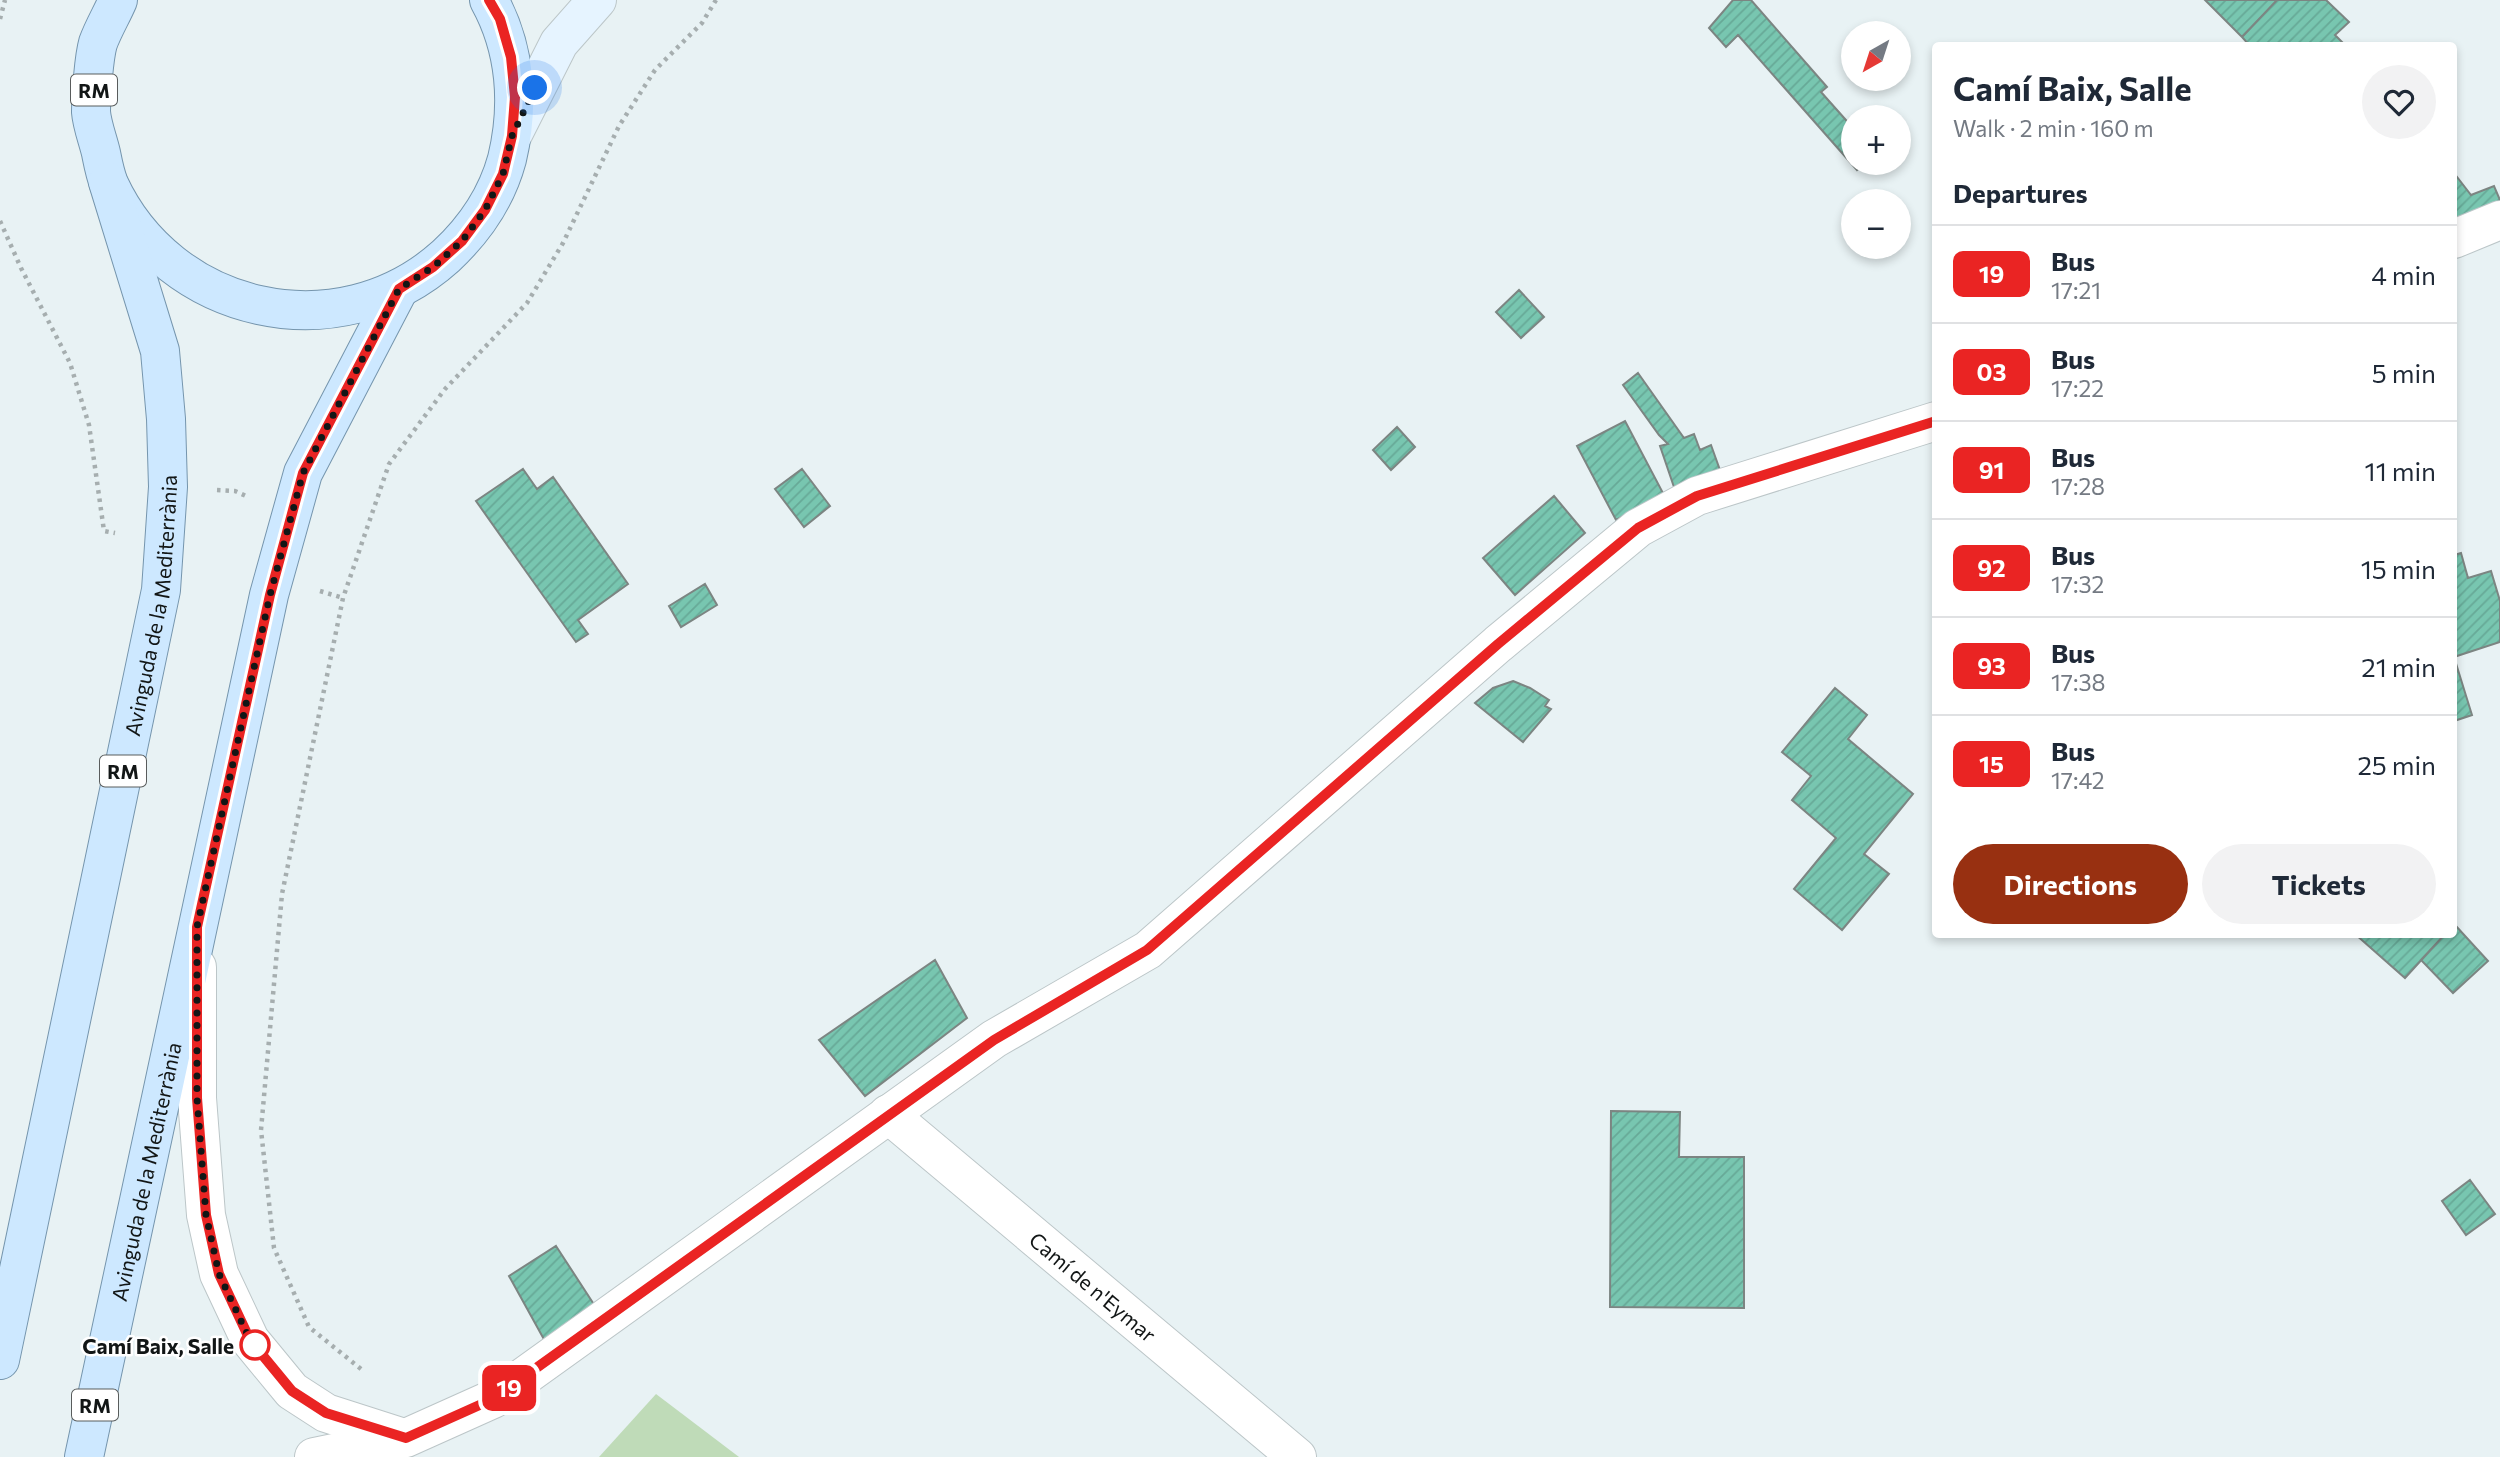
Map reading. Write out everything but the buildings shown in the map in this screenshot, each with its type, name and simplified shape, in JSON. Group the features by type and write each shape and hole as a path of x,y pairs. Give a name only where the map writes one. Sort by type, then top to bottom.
{"main road":[{"name":"RM","path":"118,0 98,45 91,113 108,182 133,225 167,261 208,288 254,306 304,312 353,305 399,289 433,267 462,241 485,210 503,174 512,136 515,97 511,57 500,19 489,0"},
{"name":"Avinguda de la Mediterrània","path":"0,1360 161,590 168,486 160,351 108,182"},
{"name":"Avinguda de la Mediterrània","path":"84,1457 197,927 270,595 290,518 303,473 399,289"}],"street":[{"path":"512,136 559,43 597,0"},
{"path":"2457,238 2500,220"},
{"path":"314,1457 406,1438 493,1399 994,1040 1147,950 1498,644 1638,528 1697,496 1932,422"},
{"path":"197,927 197,1098 206,1215 219,1274 250,1340 292,1391 326,1413 406,1438"},
{"name":"Camí de n'Eymar","path":"888,1114 1297,1457"}],"path":[{"path":"0,19 5,0"},
{"path":"274,1248 261,1130 282,894 343,598 385,476 390,464 445,389 527,303 563,243 620,126 655,69 702,23 716,0"},
{"path":"168,486 235,491 290,518"}],"green space":[{"path":"656,1394 739,1457 599,1457"}],"bus line":[{"name":"19","path":"489,0 500,19 511,57 515,97 512,136 503,174 485,210 462,241 433,267 399,289 303,473 270,595 197,927 197,1098 206,1215 219,1274 250,1340 292,1391 326,1413 406,1438 493,1399 994,1040 1147,950 1498,644 1638,528 1697,496 1932,422"}],"place":[{"name":"Camí Baix, Salle","path":"255,1345"}],"route":[{"path":"255,1345 258,1349 250,1340 219,1274 206,1215 197,1098 197,927 270,595 303,473 399,289 433,267 462,241 485,210 503,174 512,136 535,88"}]}
